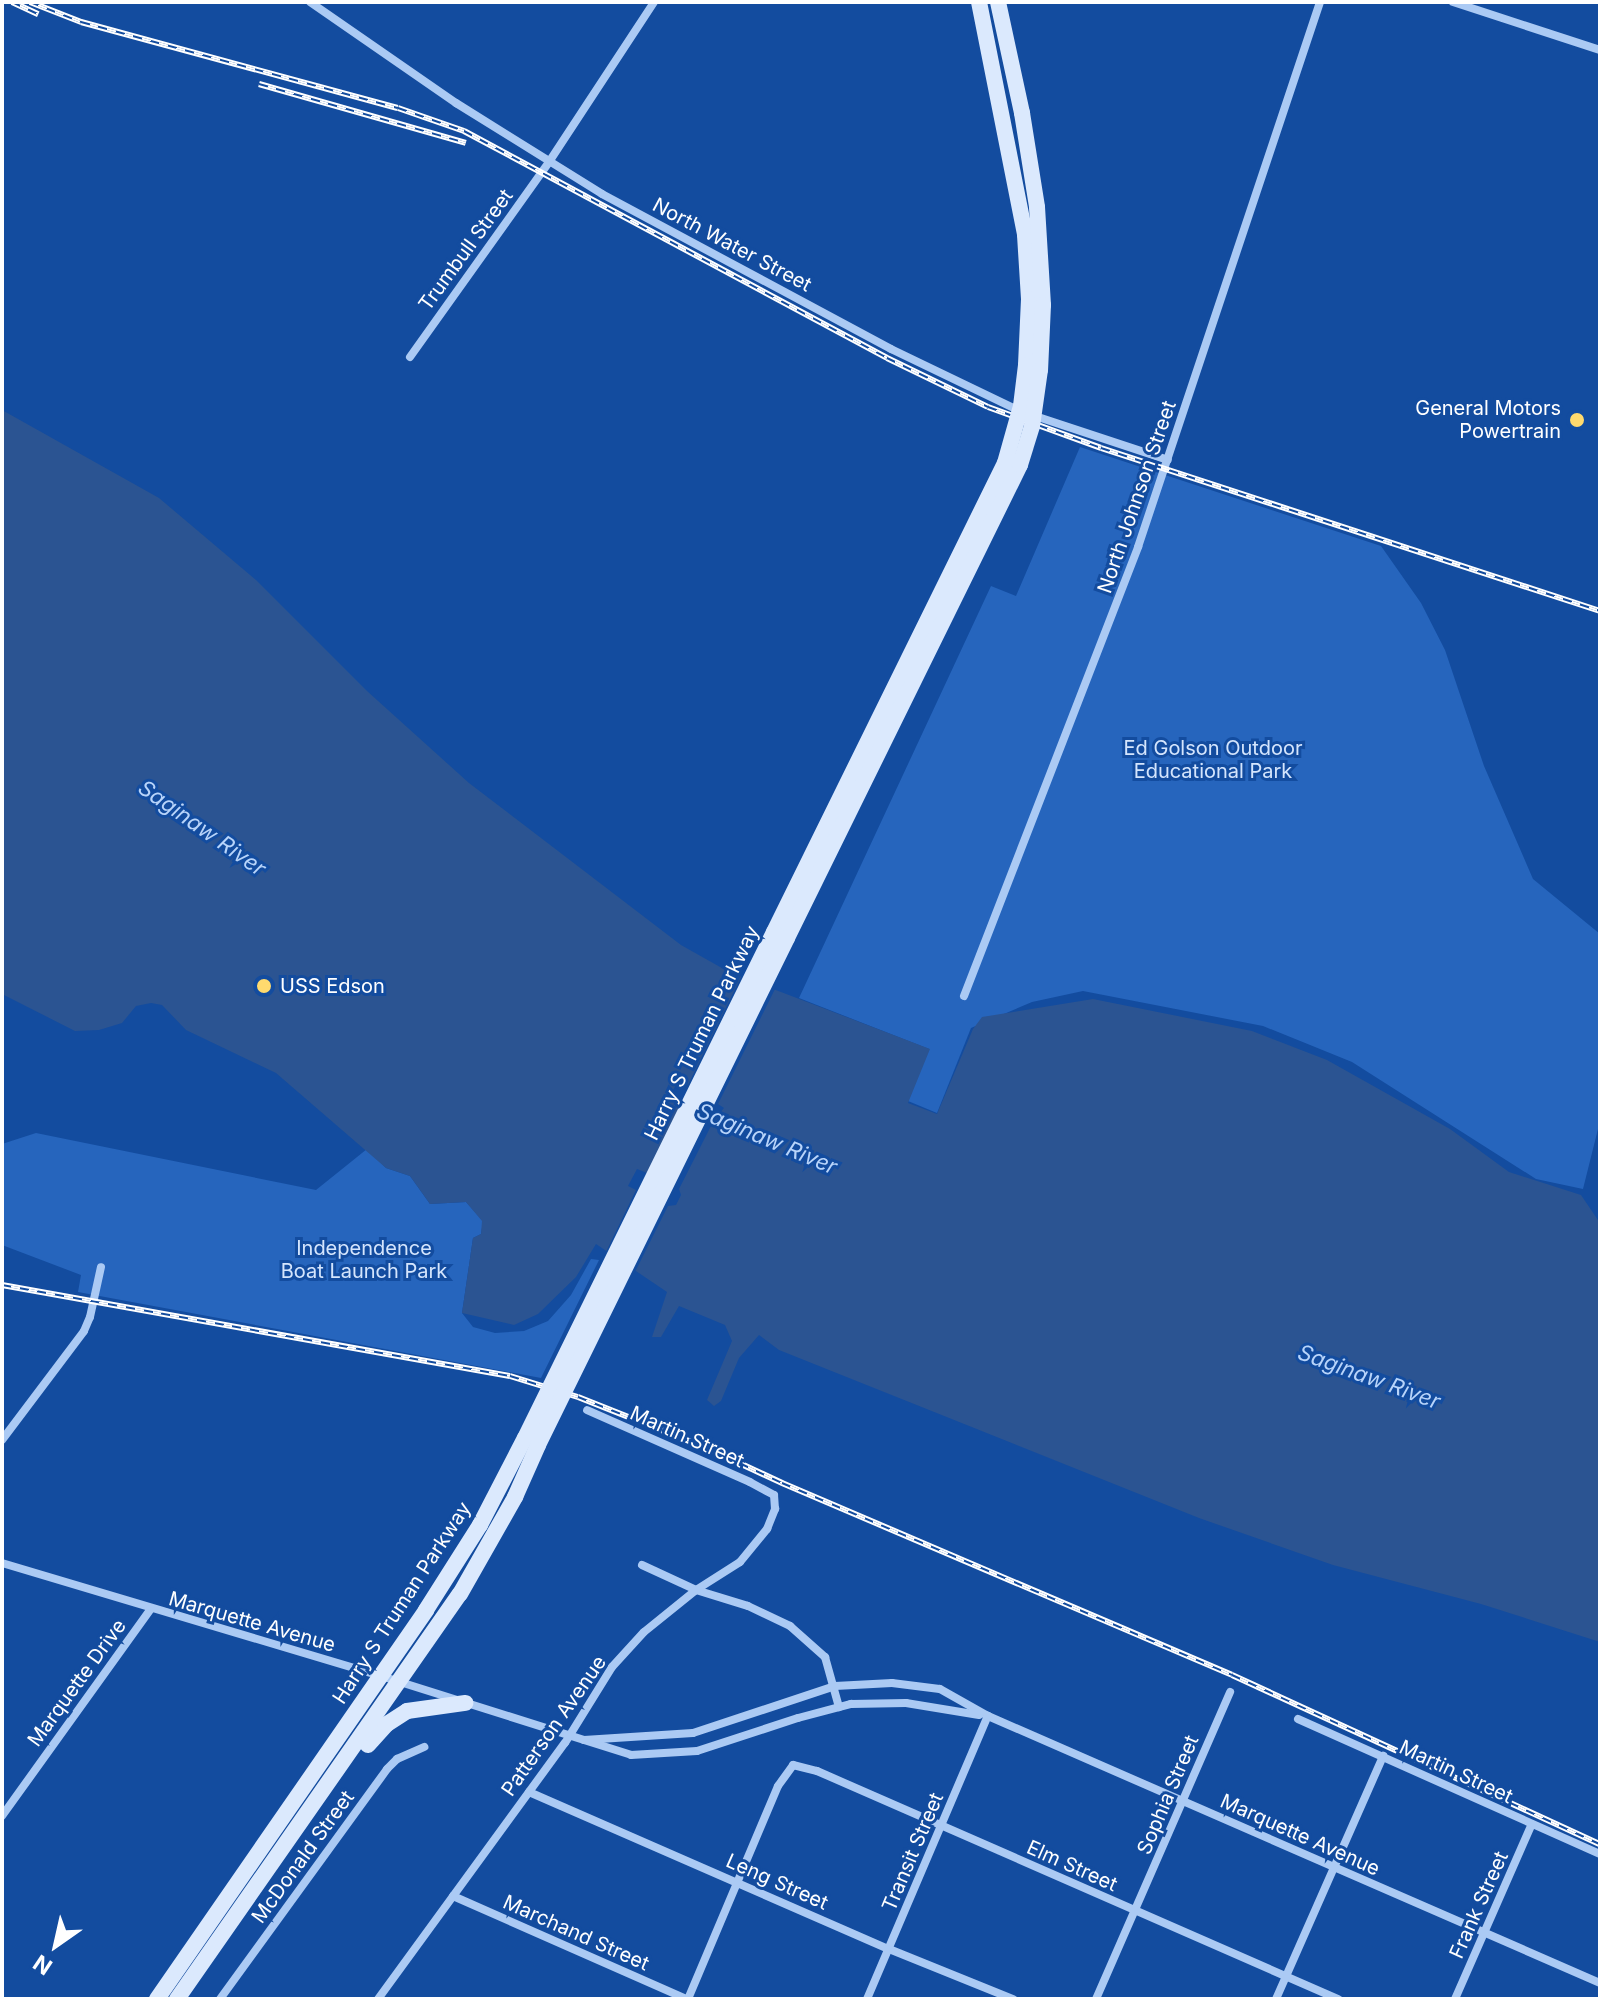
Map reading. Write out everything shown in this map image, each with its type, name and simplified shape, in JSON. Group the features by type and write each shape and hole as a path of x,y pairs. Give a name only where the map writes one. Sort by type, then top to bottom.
{"main road":[{"name":"Harry S Truman Parkway","path":"979,2 1025,235 1033,367"},
{"name":"Harry S Truman Parkway","path":"177,1999 338,1773 481,1561 532,1442 1012,464 1043,305 1037,207 998,2"},
{"name":"Harry S Truman Parkway","path":"157,1999 381,1676 532,1442"},
{"path":"338,1773 398,1716 416,1708 465,1703"}],"street":[{"name":"North Water Street","path":"310,2 456,103 602,194 959,384 1042,419 1168,460"},
{"name":"Trumbull Street","path":"410,357 549,162 654,2"},
{"name":"North Johnson Street","path":"964,996 1097,659 1168,460 1320,2"},
{"path":"1453,2 1600,50"},
{"path":"2,1440 84,1331 101,1267"},
{"name":"Martin Street","path":"587,1410 774,1495"},
{"name":"Patterson Avenue","path":"378,1999 529,1792 612,1667 644,1632 696,1590 740,1562 755,1546 775,1509 774,1495"},
{"name":"Marquette Avenue","path":"2,1563 381,1676 631,1755 679,1754 733,1742 798,1718 839,1707 871,1703 906,1703 988,1716"},
{"path":"642,1565 696,1590 748,1606 790,1626 825,1657 839,1707"},
{"name":"Marquette Drive","path":"2,1816 151,1609"},
{"name":"Marquette Avenue","path":"584,1740 693,1733 835,1686 892,1683 940,1689 988,1716 1600,1983"},
{"name":"Sophia Street","path":"1096,1999 1230,1692"},
{"name":"Transit Street","path":"867,1999 988,1716"},
{"name":"Martin Street","path":"1298,1719 1600,1854"},
{"name":"McDonald Street","path":"220,1999 387,1769 397,1759 424,1747"},
{"path":"1276,1999 1383,1756"},
{"name":"Elm Street","path":"739,1883 778,1786 793,1765 817,1771 1338,1999"},
{"name":"Leng Street","path":"529,1792 889,1949 1013,1999"},
{"name":"Frank Street","path":"1455,1999 1532,1824"},
{"path":"687,1999 739,1883"},
{"name":"Marchand Street","path":"453,1896 687,1999"}],"green space":[{"name":"Ed Golson Outdoor Educational Park","path":"1080,447 1381,546 1421,603 1445,650 1484,766 1533,879 1600,934 1600,1121 1583,1189 1536,1179 1352,1062 1263,1026 1083,991 1032,1002 971,1028 937,1113 908,1101 929,1049 799,998 991,586 1016,596"},
{"name":"Independence Boat Launch Park","path":"36,1133 316,1190 367,1149 386,1168 410,1176 430,1204 466,1202 483,1221 481,1234 473,1238 462,1313 473,1327 495,1333 524,1331 548,1321 571,1295 591,1259 599,1260 541,1378 78,1292 81,1275 2,1245 2,1144"}],"water":[{"name":"Saginaw River","path":"2,410 159,498 256,580 367,691 469,783 681,945 729,972 930,1049 908,1103 937,1114 973,1029 982,1017 1093,999 1252,1031 1327,1060 1450,1129 1509,1172 1581,1195 1600,1223 1600,1642 1481,1604 1333,1565 1199,1518 779,1350 759,1335 739,1358 721,1401 714,1406 707,1400 732,1341 725,1325 679,1306 661,1337 652,1337 667,1292 596,1244 576,1277 538,1314 514,1325 462,1313 473,1238 481,1234 482,1221 466,1202 430,1204 410,1176 386,1168 276,1073 186,1030 162,1005 151,1003 136,1006 122,1023 99,1030 75,1031 2,994"}],"pier":[{"path":"743,973 777,985 718,1104 724,1108 714,1120 679,1189 681,1195 676,1205 668,1206 634,1274 605,1254 636,1190 628,1186 637,1169 647,1173 681,1104 669,1098 678,1081 688,1085"}],"railway":[{"path":"12,2 38,14"},
{"path":"30,2 81,22 398,108 464,131 887,358 988,407 1101,448 1600,611"},
{"path":"259,84 466,143"},
{"path":"2,1285 510,1376 578,1397 707,1448 1232,1675 1600,1844"}],"place":[{"name":"General Motors Powertrain","path":"1577,420"},
{"name":"USS Edson","path":"264,986"}]}
